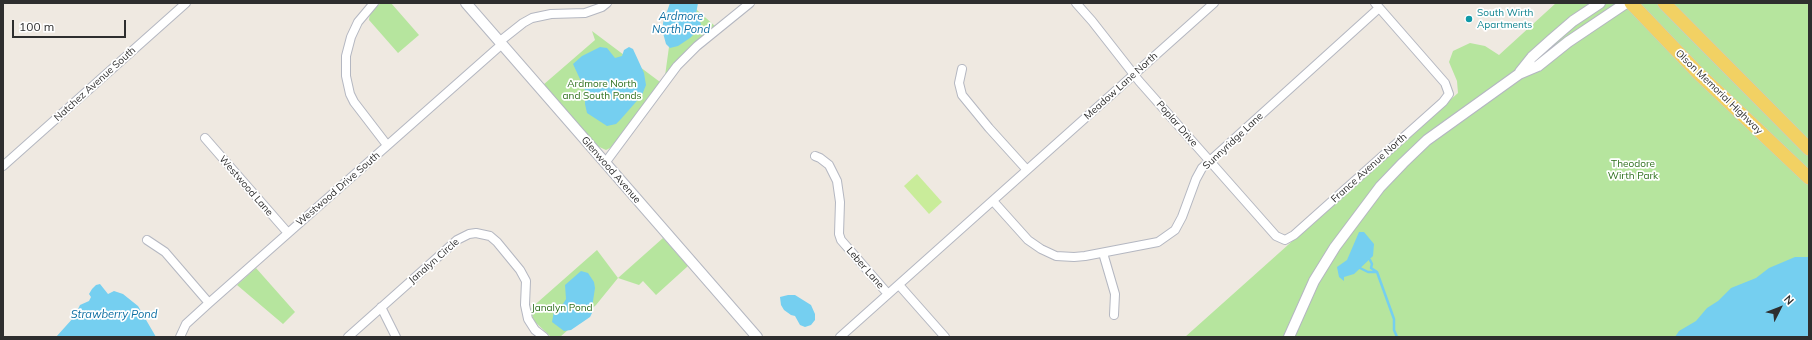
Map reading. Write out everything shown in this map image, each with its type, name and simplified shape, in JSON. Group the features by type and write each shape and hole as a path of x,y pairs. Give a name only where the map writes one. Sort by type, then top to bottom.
{"main road":[{"name":"Olson Memorial Highway","path":"1631,3 1698,73 1809,178"},
{"path":"1664,3 1809,149"}],"street":[{"name":"Natchez Avenue South","path":"3,166 186,3"},
{"path":"374,3 358,22 351,37 346,56 346,76 350,94 354,102 387,145"},
{"name":"Glenwood Avenue","path":"466,3 757,337"},
{"name":"Westwood Drive South","path":"180,337 186,324 523,22 532,18 551,14 585,13 599,9 607,3"},
{"path":"605,163 677,66 697,46 750,3"},
{"name":"Poplar Drive","path":"1076,3 1134,74 1276,236 1282,240"},
{"name":"Meadow Lane North","path":"888,294 1213,3"},
{"path":"1519,74 1532,57 1546,44 1573,21 1600,3"},
{"path":"1289,337 1317,276 1335,247 1380,187 1427,140 1519,74 1538,66 1568,42 1626,3"},
{"name":"France Avenue North","path":"1282,240 1294,235 1447,98 1448,90 1445,83 1377,5"},
{"name":"Sunnyridge Lane","path":"993,201 1028,240 1048,252 1063,257 1103,253 1152,244 1170,235 1175,230 1182,217 1199,174 1210,161 1377,5"},
{"path":"962,69 959,83 962,95 989,128 1027,170"},
{"name":"Westwood Lane","path":"205,138 288,233"},
{"name":"Leber Lane","path":"815,156 825,161 829,165 837,181 840,202 839,234 841,240 888,294"},
{"name":"Janalyn Circle","path":"348,337 457,240 469,234 482,233 497,242 520,270 526,281 525,305 528,319 535,330 544,337"},
{"path":"147,240 165,252 209,303"},
{"path":"1103,253 1115,294 1114,315"},
{"path":"899,285 945,337"},
{"path":"840,337 888,294"},
{"path":"381,308 396,337"}],"green space":[{"path":"381,3 391,3 419,35 398,53 369,20 370,12"},
{"name":"Ardmore North and South Ponds","path":"675,3 689,3 715,26 682,55 665,76"},
{"name":"Theodore Wirth Park","path":"1556,3 1809,3 1809,337 1185,337 1458,93 1457,81 1449,62 1453,51 1470,43 1485,46 1499,55"},
{"name":"Ardmore North and South Ponds","path":"592,31 660,82 616,141 606,150 597,146 543,85 595,40"},
{"path":"917,174 942,202 929,214 904,186"},
{"path":"663,238 688,266 656,295 643,281 639,285 618,278"},
{"name":"Janalyn Pond","path":"597,250 618,278 596,305 560,337 551,337 534,321 530,309"},
{"path":"256,268 295,312 283,324 237,285"}],"water":[{"name":"Ardmore North Pond","path":"670,3 698,3 696,14 701,24 699,29 690,38 678,46 670,48 666,44 663,33 663,23"},
{"path":"600,47 607,48 615,58 622,56 624,50 629,47 633,49 644,73 646,85 642,95 621,119 616,124 607,126 587,113 585,104 585,90 573,64 582,56"},
{"path":"1359,232 1364,232 1374,244 1373,256 1354,274 1344,277 1344,281 1339,277 1337,267 1347,260"},
{"path":"1795,257 1809,257 1809,337 1675,337 1679,331 1696,321 1707,308 1718,301 1731,288 1756,278 1769,268"},
{"name":"Janalyn Pond","path":"581,271 588,273 594,282 595,288 593,311 590,317 571,330 564,331 552,322 554,311 559,305 563,304 566,299 565,285"},
{"name":"Strawberry Pond","path":"100,284 108,294 114,291 123,294 138,306 156,337 56,337 74,317 80,305 89,301 91,297 89,294 92,289 96,285"},
{"path":"795,295 811,305 815,314 815,320 811,325 805,327 800,325 795,316 784,310 781,305 780,297"}],"waterway":[{"path":"1370,260 1372,264 1371,268 1377,272"},
{"path":"1360,268 1368,272 1377,272 1394,319 1394,330 1397,337"}],"place":[{"name":"South Wirth Apartments","path":"1469,19"}]}
